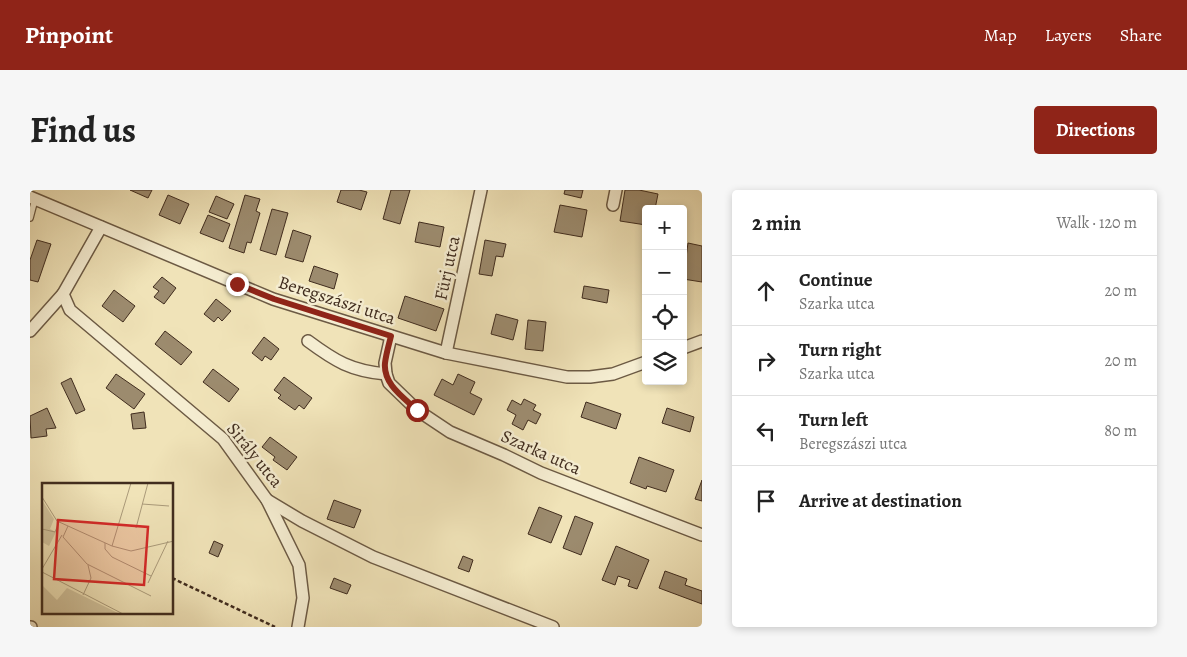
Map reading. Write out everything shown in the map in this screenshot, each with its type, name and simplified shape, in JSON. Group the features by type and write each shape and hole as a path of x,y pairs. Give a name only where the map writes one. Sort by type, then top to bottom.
{"street":[{"name":"Fürj utca","path":"446,354 481,190"},
{"path":"613,205 616,190"},
{"name":"Beregszászi utca","path":"32,198 274,299 446,354 567,377 590,378 613,374 642,363"},
{"path":"30,331 63,294 101,227"},
{"name":"Sirály utca","path":"63,294 70,310 223,439 267,500 302,521 373,557 553,627"},
{"path":"308,341 342,364 364,372 386,374 385,363 391,336"},
{"path":"687,347 702,341"},
{"name":"Szarka utca","path":"386,374 389,383 417,410 450,432 504,455 541,474 702,535"},
{"path":"267,500 299,565 303,598 298,627"}],"lane":[{"path":"30,218 32,198"}],"path":[{"path":"174,579 275,627"}],"building":[{"path":"130,190 152,190 148,198"},
{"path":"341,190 367,192 361,210 337,202"},
{"path":"391,190 410,190 400,224 383,219"},
{"path":"565,190 583,190 581,198 564,194"},
{"path":"625,190 639,190 658,194 656,205 642,205 642,224 620,221"},
{"path":"168,195 189,204 180,224 159,215"},
{"path":"245,195 260,199 256,211 260,213 251,243 247,242 244,253 229,248"},
{"path":"216,196 234,204 227,219 209,212"},
{"path":"560,205 587,210 582,237 554,232"},
{"path":"272,209 288,213 276,255 260,250"},
{"path":"208,215 230,224 223,242 200,233"},
{"path":"419,222 444,227 440,247 415,242"},
{"path":"293,230 311,236 303,262 285,257"},
{"path":"37,240 51,244 38,282 30,280 30,260"},
{"path":"485,240 506,244 503,257 496,256 492,276 479,274"},
{"path":"688,243 702,246 702,282 687,280"},
{"path":"314,266 338,274 334,289 309,281"},
{"path":"162,277 176,288 164,304 154,297 159,291 153,287"},
{"path":"584,286 609,290 607,303 582,298"},
{"path":"114,290 135,306 123,322 102,306"},
{"path":"405,296 444,309 436,331 398,318"},
{"path":"216,299 231,311 222,321 218,317 214,322 204,314"},
{"path":"496,314 518,320 513,340 491,334"},
{"path":"528,320 546,322 543,351 525,349"},
{"path":"165,331 192,352 181,365 155,344"},
{"path":"264,337 279,349 271,360 265,356 262,361 252,353"},
{"path":"213,369 239,389 229,402 203,382"},
{"path":"116,374 145,394 134,409 106,388"},
{"path":"458,374 475,382 470,393 482,399 474,415 434,395 442,379 453,385"},
{"path":"284,377 312,398 304,409 299,405 295,410 278,398 281,395 274,390"},
{"path":"71,378 85,410 76,414 61,383"},
{"path":"524,399 536,405 533,410 541,414 536,424 528,420 523,430 512,424 516,415 507,410 512,400 521,405"},
{"path":"586,402 621,414 616,429 581,417"},
{"path":"47,408 56,428 46,429 47,436 31,438 30,416"},
{"path":"667,408 694,417 690,432 662,423"},
{"path":"144,412 146,428 133,429 131,414"},
{"path":"270,437 297,457 287,470 273,460 275,457 262,447"},
{"path":"639,457 674,470 666,492 647,486 646,489 630,483"},
{"path":"702,480 702,501 695,499"},
{"path":"334,500 361,510 354,528 327,519"},
{"path":"539,507 562,516 551,543 528,534"},
{"path":"575,516 593,523 581,555 563,548"},
{"path":"214,541 223,545 218,557 209,553"},
{"path":"616,546 649,560 637,589 628,586 630,580 618,576 615,585 602,580"},
{"path":"463,556 473,560 469,572 458,568"},
{"path":"665,571 687,579 685,585 702,591 702,604 659,588"},
{"path":"334,578 351,585 347,594 330,588"}],"route":[{"path":"237,284 274,299 391,336 385,363 389,383 417,410"}]}
